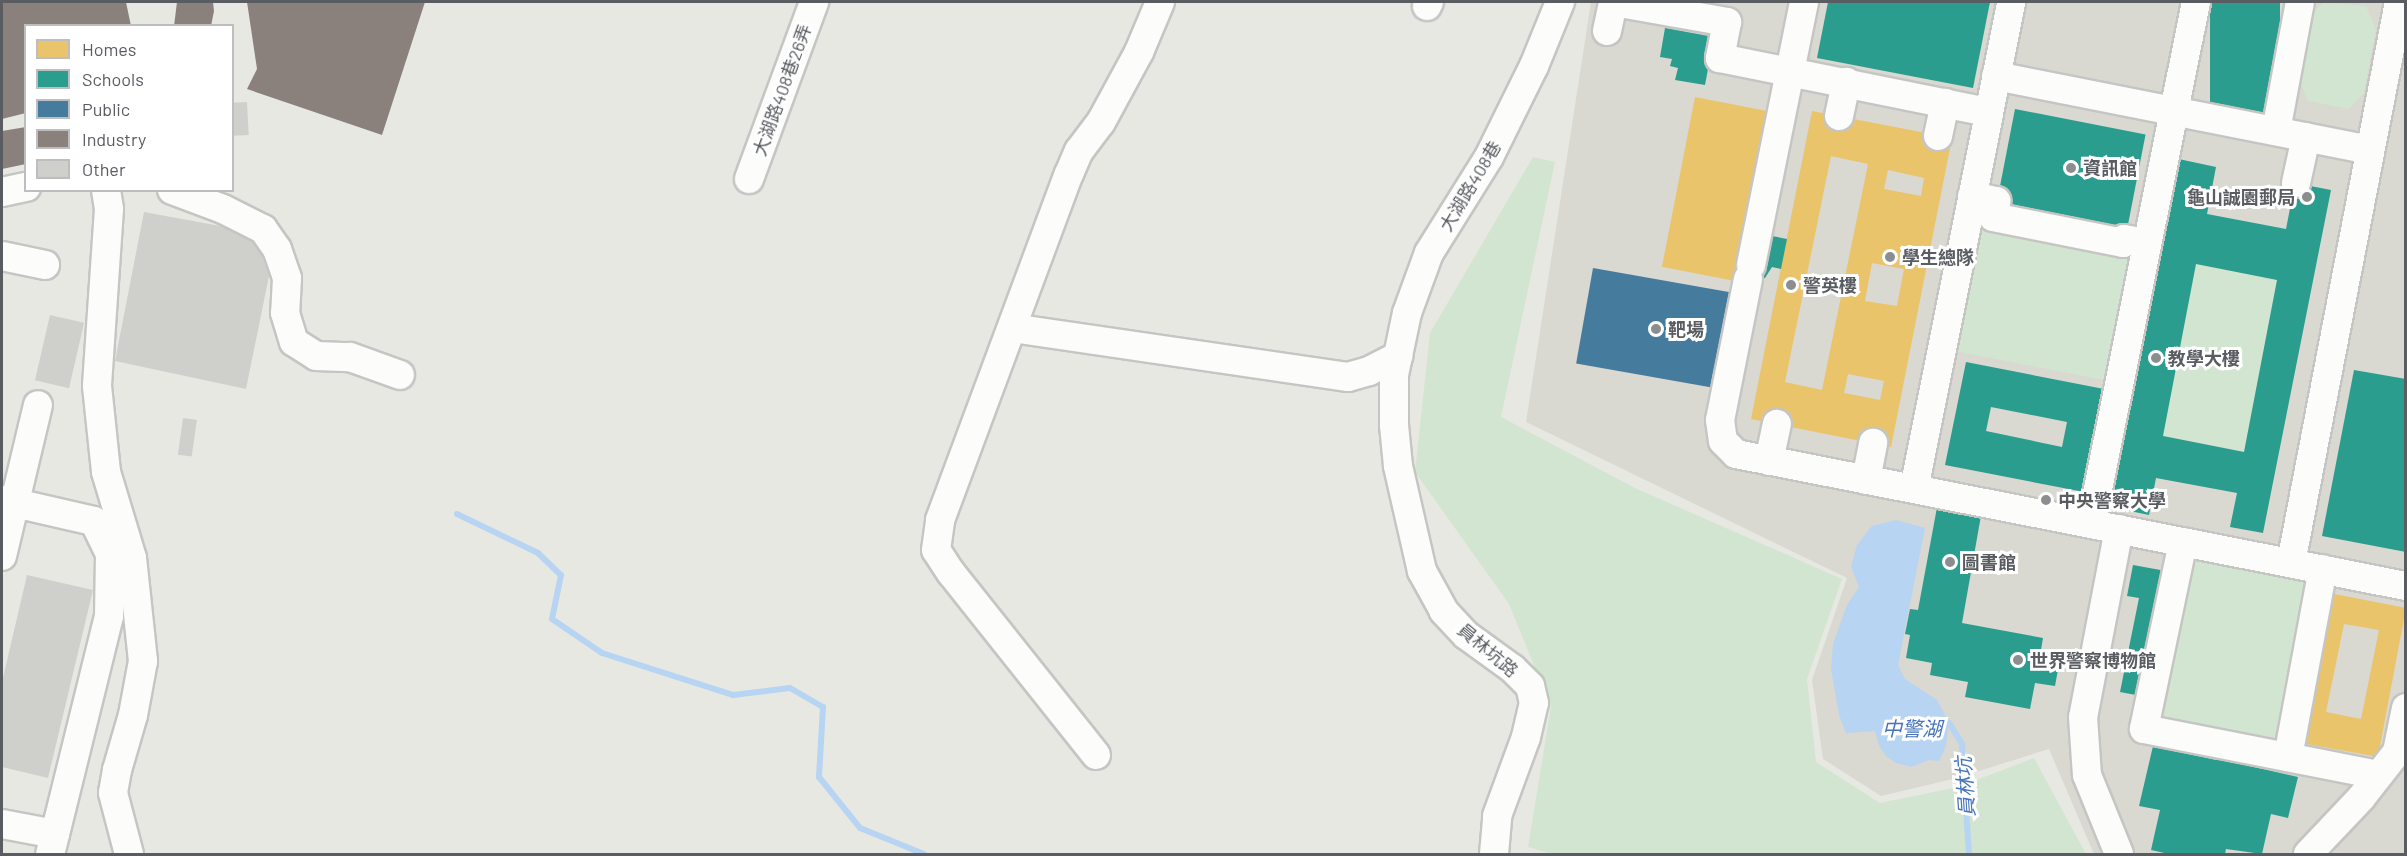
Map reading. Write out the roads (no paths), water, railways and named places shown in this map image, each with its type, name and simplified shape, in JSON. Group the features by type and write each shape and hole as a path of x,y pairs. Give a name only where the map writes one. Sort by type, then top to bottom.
{"street":[{"name":"大湖路408巷26弄","path":"749,179 814,2"},
{"path":"1096,755 951,573 936,550 940,520 1079,151 1101,122 1134,62 1160,2"},
{"name":"大湖路408巷","path":"1396,366 1407,313 1429,253 1489,157 1534,66 1560,2"},
{"path":"1606,31 1613,2 1727,22 1720,58 1989,112"},
{"path":"1804,2 1720,431 1727,448 1736,454 1769,461 2406,586"},
{"path":"1914,489 2011,2"},
{"path":"2091,524 2196,2"},
{"path":"2276,131 2300,2"},
{"path":"2291,563 2370,150 2397,62 2399,2"},
{"path":"1996,76 2370,150"},
{"path":"1839,116 1846,82"},
{"path":"1938,136 1945,103"},
{"path":"2296,183 2306,137"},
{"path":"2,192 24,187"},
{"path":"106,192 109,209 97,386 106,472 132,558 143,661 133,715 117,770 113,793 129,855"},
{"path":"177,192 224,209 263,229 277,249 287,278 285,313 294,342 316,356 350,357 400,375"},
{"path":"1972,196 1996,201 1993,217 2123,243 2124,239 2147,243"},
{"path":"2,256 45,265"},
{"path":"1012,328 1348,377 1396,366"},
{"name":"員林坑路","path":"1396,366 1394,425 1398,466 1422,570 1444,611 1466,635 1530,686 1534,702 1526,737 1497,816 1494,855"},
{"path":"2,556 7,501 38,405"},
{"path":"1769,461 1777,424"},
{"path":"1866,480 1873,443"},
{"path":"2,824 53,844 109,616 110,554 94,521 7,501"},
{"path":"2119,529 2083,717 2087,775 2119,855"},
{"path":"2182,542 2144,729 2379,775"},
{"path":"2288,757 2323,569"},
{"path":"2308,855 2397,752 2406,708"}],"water":[{"name":"中警湖","path":"1896,520 1925,528 1898,665 1905,679 1937,700 1949,723 1946,746 1939,761 1929,760 1911,767 1896,763 1886,756 1879,746 1875,731 1846,733 1839,715 1831,669 1833,644 1847,605 1859,587 1851,567 1857,545 1872,526"}],"waterway":[{"path":"457,514 538,553 561,575 552,619 602,653 733,695 790,688 823,707 819,777 860,828 924,854"},
{"name":"員林坑","path":"1949,723 1962,744 1969,854"}],"place":[{"name":"資訊館","path":"2071,168"},
{"name":"龜山誠園郵局","path":"2307,197"},
{"name":"學生總隊","path":"1890,257"},
{"name":"警英樓","path":"1791,285"},
{"name":"靶場","path":"1656,329"},
{"name":"教學大樓","path":"2156,358"},
{"name":"中央警察大學","path":"2046,500"},
{"name":"圖書館","path":"1950,562"},
{"name":"世界警察博物館","path":"2018,660"}]}
